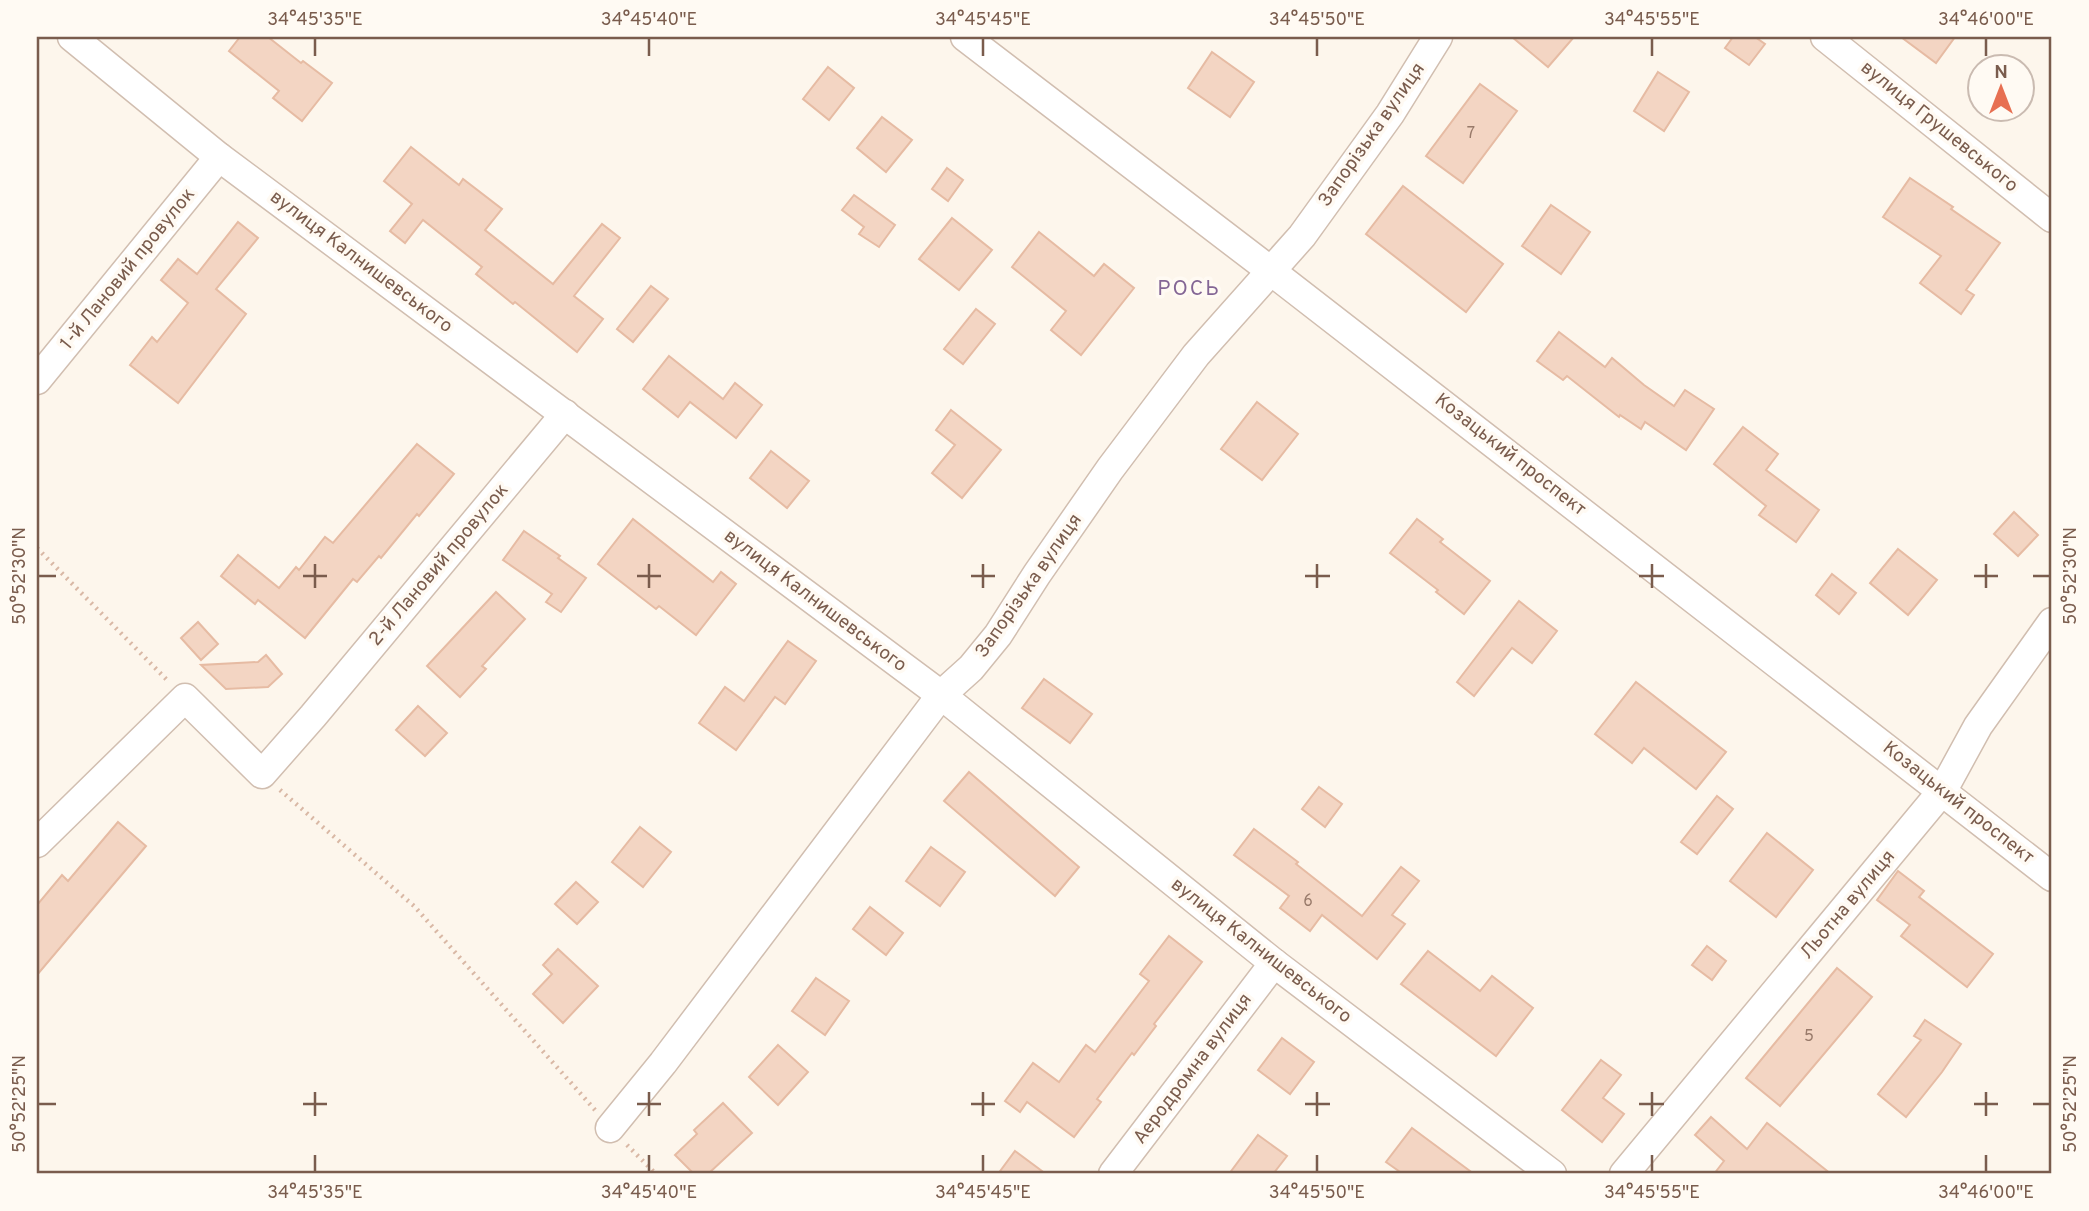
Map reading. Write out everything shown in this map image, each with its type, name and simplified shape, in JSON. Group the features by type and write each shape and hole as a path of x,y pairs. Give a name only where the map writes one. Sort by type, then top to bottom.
{"street":[{"name":"вулиця Калнишевського","path":"72,37 219,157 941,695 1274,963 1552,1174"},
{"name":"Козацький проспект","path":"965,37 1943,790 2052,877"},
{"name":"Запорізька вулиця","path":"610,1128 663,1063 941,695 971,668 998,635 1110,469 1196,355 1302,236 1390,114 1438,37"},
{"name":"вулиця Грушевського","path":"1825,37 2052,218"},
{"name":"1-й Лановий провулок","path":"37,380 219,157"},
{"name":"2-й Лановий провулок","path":"262,774 565,414"},
{"name":"Льотна вулиця","path":"1624,1174 1943,790 1978,726 2052,622"},
{"path":"37,843 185,698 262,774"},
{"name":"Аеродромна вулиця","path":"1113,1174 1274,963"}],"path":[{"path":"37,548 185,698"},
{"path":"262,774 414,906 610,1128 656,1174"}],"building":[{"path":"240,37 268,37 332,83 302,121 273,98 279,91 229,51"},
{"path":"1512,37 1574,37 1548,67"},
{"path":"1733,37 1755,37 1765,44 1749,65 1725,48"},
{"path":"1901,37 1955,37 1936,63"},
{"path":"1212,52 1254,82 1230,117 1188,88"},
{"path":"828,67 854,88 829,120 803,99"},
{"path":"1658,72 1689,92 1664,131 1634,111"},
{"path":"1480,84 1517,111 1463,183 1426,156"},
{"path":"882,117 912,140 886,172 857,148"},
{"path":"411,147 459,185 463,179 502,209 485,230 553,284 602,224 620,238 574,296 603,319 577,352 476,274 482,267 423,220 405,243 390,231 412,204 384,181"},
{"path":"947,168 963,180 948,201 932,189"},
{"path":"1910,178 2000,243 1966,290 1974,295 1961,314 1920,283 1941,256 1883,217"},
{"path":"1403,186 1503,264 1466,312 1366,234"},
{"path":"854,195 895,225 879,247 859,234 864,227 842,210"},
{"path":"1551,205 1590,232 1561,274 1522,246"},
{"path":"952,218 992,250 959,290 919,259"},
{"path":"238,222 258,238 216,289 246,314 178,403 130,365 152,337 157,342 188,303 161,280 178,259 197,274"},
{"path":"1039,232 1094,276 1104,264 1134,288 1081,355 1051,330 1066,311 1012,267"},
{"path":"651,286 668,299 633,342 617,329"},
{"path":"976,309 995,324 963,364 944,349"},
{"path":"1559,332 1605,367 1612,358 1674,406 1685,390 1714,409 1686,450 1645,422 1641,429 1620,415 1619,417 1567,376 1563,380 1537,361"},
{"path":"669,356 723,399 735,383 762,405 736,438 690,402 678,417 643,389"},
{"path":"1257,402 1298,434 1262,480 1221,449"},
{"path":"951,410 1001,450 962,498 932,473 955,445 936,430"},
{"path":"1743,427 1778,454 1766,470 1819,510 1796,542 1759,515 1766,506 1714,464"},
{"path":"417,444 454,474 381,558 379,556 357,582 353,579 305,638 258,600 255,604 221,576 238,555 279,588 296,567 299,570 325,537 333,543"},
{"path":"771,451 809,481 787,508 750,478"},
{"path":"2014,512 2038,535 2018,556 1994,534"},
{"path":"633,519 713,582 721,572 736,584 696,635 659,606 656,609 598,564"},
{"path":"1417,519 1443,539 1440,542 1490,581 1464,614 1390,553"},
{"path":"524,531 586,578 561,612 546,602 552,594 503,560"},
{"path":"1898,549 1937,580 1908,615 1870,583"},
{"path":"1832,574 1856,593 1839,614 1816,595"},
{"path":"496,592 525,619 482,666 486,669 460,697 427,666"},
{"path":"1519,601 1557,631 1532,663 1512,648 1474,696 1457,682"},
{"path":"198,622 218,644 201,660 181,638"},
{"path":"788,641 816,661 785,704 775,697 736,750 699,723 725,687 744,701"},
{"path":"266,655 282,674 268,687 226,689 201,665 258,662"},
{"path":"1044,679 1092,714 1070,743 1022,708"},
{"path":"1636,682 1726,752 1696,789 1644,748 1632,763 1595,734"},
{"path":"418,706 447,733 425,756 396,730"},
{"path":"969,772 1079,867 1055,896 944,801"},
{"path":"1319,787 1342,804 1325,827 1302,809"},
{"path":"1717,796 1733,809 1697,854 1681,842"},
{"path":"118,822 146,846 37,975 37,905 62,875 68,881"},
{"path":"640,827 671,852 643,887 612,862"},
{"path":"1254,829 1362,916 1401,867 1419,881 1392,915 1405,924 1377,959 1322,915 1310,931 1280,908 1289,896 1234,855"},
{"path":"1767,833 1813,870 1776,917 1730,881"},
{"path":"931,847 965,872 940,906 906,881"},
{"path":"1898,871 1924,891 1919,897 1993,954 1967,987 1901,936 1910,925 1877,900"},
{"path":"576,882 598,902 577,924 555,904"},
{"path":"870,907 903,933 886,955 853,929"},
{"path":"1169,936 1202,962 1154,1024 1156,1026 1134,1055 1132,1053 1097,1099 1101,1102 1074,1137 1027,1102 1020,1112 1005,1101 1033,1063 1059,1082 1086,1045 1095,1052 1149,981 1140,974"},
{"path":"1707,946 1726,961 1712,980 1692,965"},
{"path":"558,949 598,986 563,1023 533,994 552,974 543,965"},
{"path":"1428,951 1480,991 1492,976 1533,1008 1496,1056 1401,984"},
{"path":"1837,968 1872,997 1780,1106 1746,1078"},
{"path":"816,978 849,1001 825,1035 792,1011"},
{"path":"1925,1020 1961,1044 1906,1117 1878,1094 1921,1040 1914,1036"},
{"path":"1282,1038 1314,1062 1290,1094 1258,1070"},
{"path":"778,1045 808,1072 778,1105 749,1077"},
{"path":"1601,1060 1621,1075 1603,1098 1624,1114 1602,1142 1562,1110"},
{"path":"723,1103 752,1133 708,1174 694,1174 675,1155 697,1134 694,1130"},
{"path":"1711,1117 1747,1149 1767,1123 1831,1174 1714,1174 1724,1161 1695,1135"},
{"path":"1412,1128 1474,1174 1403,1174 1386,1162"},
{"path":"1258,1135 1287,1156 1273,1174 1229,1174"},
{"path":"1015,1151 1046,1174 998,1174"}],"district":[{"name":"РОСЬ","path":"1189,289"}]}
